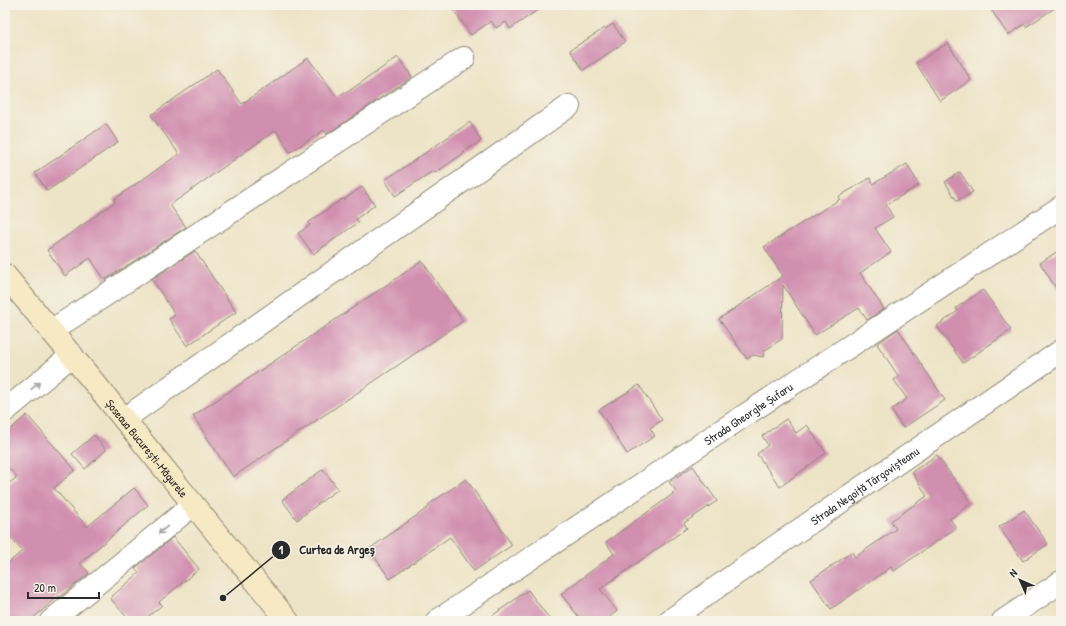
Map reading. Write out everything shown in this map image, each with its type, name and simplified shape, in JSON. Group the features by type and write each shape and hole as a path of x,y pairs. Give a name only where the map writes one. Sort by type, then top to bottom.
{"main road":[{"name":"Șoseaua București-Măgurele","path":"5,275 72,355 288,621"}],"street":[{"path":"51,331 464,58"},
{"path":"124,419 569,106"},
{"name":"Strada Gheorghe Șufaru","path":"437,621 727,426 1061,207"},
{"name":"Strada Negoiță Târgovișteanu","path":"669,621 1061,351"},
{"path":"5,411 72,355"},
{"path":"51,621 193,505"},
{"path":"1003,621 1061,582"}],"building":[{"path":"450,5 545,5 510,29 506,22 496,28 491,21 471,35"},
{"path":"988,5 1059,5 1026,27 1025,24 1008,35"},
{"path":"613,24 625,42 583,70 570,50"},
{"path":"948,43 971,80 940,101 916,63"},
{"path":"398,57 412,77 327,134 324,130 290,152 276,130 170,205 186,227 105,280 90,258 65,276 47,250 115,202 113,200 179,154 151,115 217,69 242,104 308,58 337,97 345,92 346,93"},
{"path":"470,122 481,141 463,152 464,153 435,173 433,171 395,196 385,180"},
{"path":"106,124 118,142 47,191 35,173"},
{"path":"907,164 919,185 886,205 893,217 875,228 891,252 860,273 884,309 867,320 859,308 815,335 783,285 782,339 764,351 763,357 753,355 747,359 719,319 783,276 764,247 840,199 838,197 870,178 873,184"},
{"path":"960,172 973,192 957,201 945,182"},
{"path":"362,187 375,205 356,219 359,222 313,254 298,233 310,225 308,223"},
{"path":"1061,249 1061,296 1040,263"},
{"path":"195,251 236,312 187,346 169,319 175,315 152,279"},
{"path":"422,261 463,321 233,477 193,416"},
{"path":"983,290 1011,330 963,363 937,326 958,311 956,308"},
{"path":"898,329 945,400 903,428 891,410 907,399 894,380 899,377 877,344"},
{"path":"639,385 662,420 650,428 655,436 627,454 599,410"},
{"path":"27,415 75,470 54,488 87,527 134,488 148,505 80,563 89,573 60,597 59,596 30,621 5,621 5,566 22,551 5,531 5,487 17,477 5,464 5,434"},
{"path":"786,419 796,433 807,425 826,453 780,487 757,454 768,445 762,436"},
{"path":"94,435 106,450 85,469 72,454"},
{"path":"937,455 971,503 950,519 956,528 894,571 891,567 831,609 811,580 852,552 855,557 896,529 891,521 927,496 912,472"},
{"path":"693,466 717,501 684,523 687,528 600,589 617,611 605,621 582,621 561,594 614,554 606,542 673,494 672,493 676,491 669,482"},
{"path":"323,469 338,489 297,520 282,500"},
{"path":"466,479 512,545 474,571 450,537 390,579 369,549"},
{"path":"1024,510 1048,544 1023,561 999,527"},
{"path":"173,537 199,569 159,602 162,605 143,621 130,621 110,598 139,573 135,568"},
{"path":"528,590 551,621 485,621"}],"place":[{"name":"Curtea de Argeș","path":"223,598"}]}
